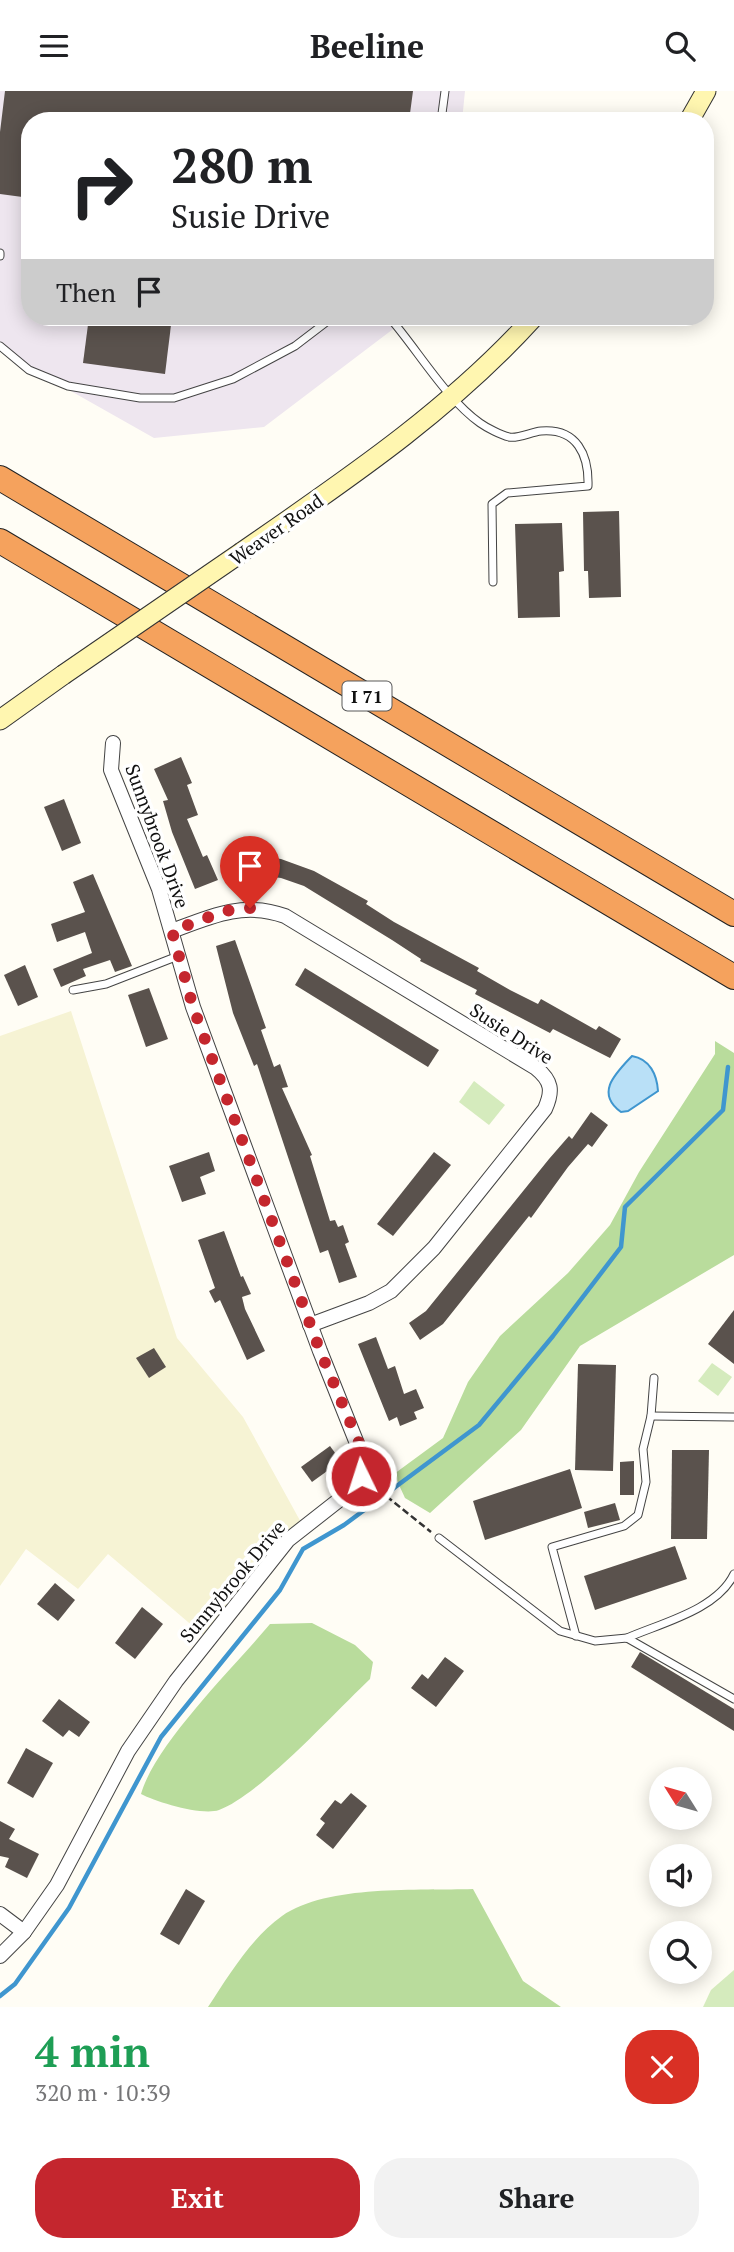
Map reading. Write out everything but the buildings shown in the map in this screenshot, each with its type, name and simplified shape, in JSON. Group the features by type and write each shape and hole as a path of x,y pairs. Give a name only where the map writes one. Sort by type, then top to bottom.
{"highway":[{"name":"I 71","path":"0,478 734,914"},
{"path":"0,541 734,977"}],"main road":[{"path":"694,112 706,91"},
{"name":"Weaver Road","path":"0,720 364,467 454,398 525,326"}],"street":[{"name":"Sunnybrook Drive","path":"0,1957 24,1932 57,1885 128,1751 176,1681 288,1540 358,1483 364,1461 362,1450 310,1325 193,1007 151,868 111,770 113,743"},
{"name":"Susie Drive","path":"172,931 225,911 267,909 285,916 536,1068 551,1086 545,1109 433,1248 391,1291 369,1303 310,1325"},
{"path":"0,1914 24,1932"}],"lane":[{"path":"442,112 445,91"},
{"path":"0,346 29,370 68,386 140,398 174,398 233,379 295,346 321,326"},
{"path":"396,326 454,398 480,424 511,438 542,431 565,433 582,450 589,464 588,486 507,493 492,504 493,582"},
{"path":"73,990 106,984 178,956"},
{"path":"576,1636 552,1547 624,1526 638,1515 646,1482 643,1450 651,1416 654,1378"},
{"path":"651,1416 734,1417"},
{"path":"439,1538 560,1631 595,1641 627,1638 710,1601 729,1585 734,1574"},
{"path":"627,1638 734,1699"}],"path":[{"path":"379,1490 439,1538"}],"shaded area":[{"path":"0,91 465,91 463,112 21,112 21,326 397,326 264,427 154,438 0,351"},
{"path":"71,1011 177,1338 243,1417 303,1526 208,1639 108,1554 78,1589 26,1549 0,1586 0,1036"}],"green space":[{"path":"715,1041 734,1053 734,1255 580,1346 521,1430 430,1513 405,1498 394,1474 443,1438 468,1382 500,1336 568,1273 610,1225 639,1172 715,1054"},
{"path":"474,1081 505,1105 489,1125 459,1102"},
{"path":"712,1363 732,1377 718,1396 698,1381"},
{"path":"312,1623 355,1645 373,1662 370,1679 276,1770 255,1788 219,1810 191,1810 141,1794 149,1774 178,1730 270,1624"},
{"path":"473,1889 523,1981 561,2007 208,2007 260,1935 282,1916 301,1906 348,1894 374,1891"},
{"path":"734,1970 734,2007 703,2007 711,1990"}],"water":[{"path":"632,1056 648,1064 656,1079 658,1091 628,1111 621,1112 609,1098 610,1084"}],"waterway":[{"path":"0,1996 15,1984 69,1908 161,1737 280,1590 303,1549 344,1525 479,1425 553,1336 621,1247 625,1207 723,1110 728,1067"}],"route":[{"path":"250,908 225,911 172,931 193,1007 320,1351 362,1450 364,1461 361,1476"}]}
